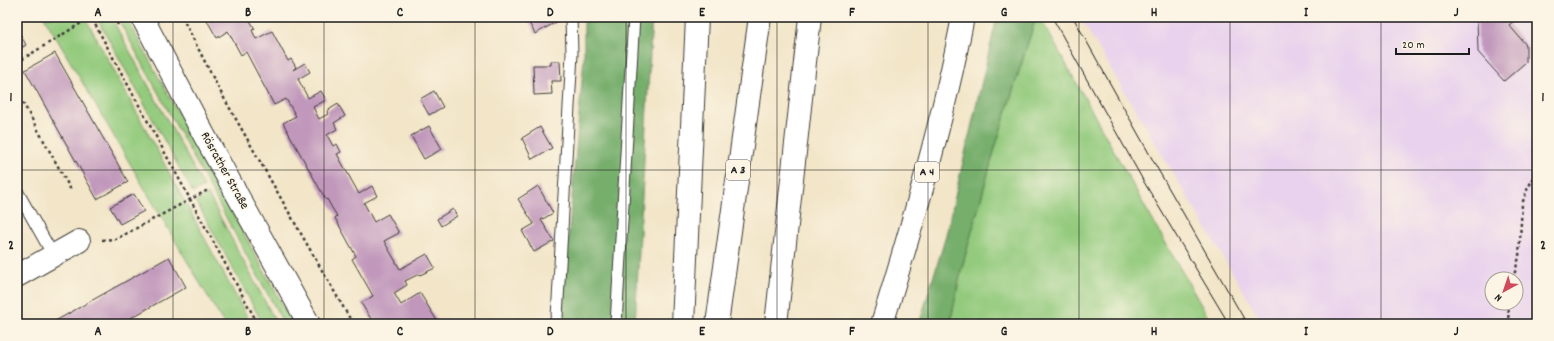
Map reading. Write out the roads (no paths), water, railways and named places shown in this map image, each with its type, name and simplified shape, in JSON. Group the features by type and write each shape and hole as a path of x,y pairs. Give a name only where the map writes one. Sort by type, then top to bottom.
{"main road":[{"name":"Rösrather Straße","path":"142,17 204,135 310,324"},
{"path":"683,324 697,17"},
{"name":"A 3","path":"716,324 760,17"},
{"path":"776,324 810,17"},
{"name":"A 4","path":"882,324 938,129 962,17"},
{"path":"17,276 79,241"}],"lane":[{"path":"554,324 557,317 567,156 572,54 571,17"},
{"path":"616,324 634,17"},
{"path":"17,191 53,255"}],"tram line":[{"path":"1052,17 1144,182 1229,324"},
{"path":"1073,17 1160,173 1247,324"}]}
